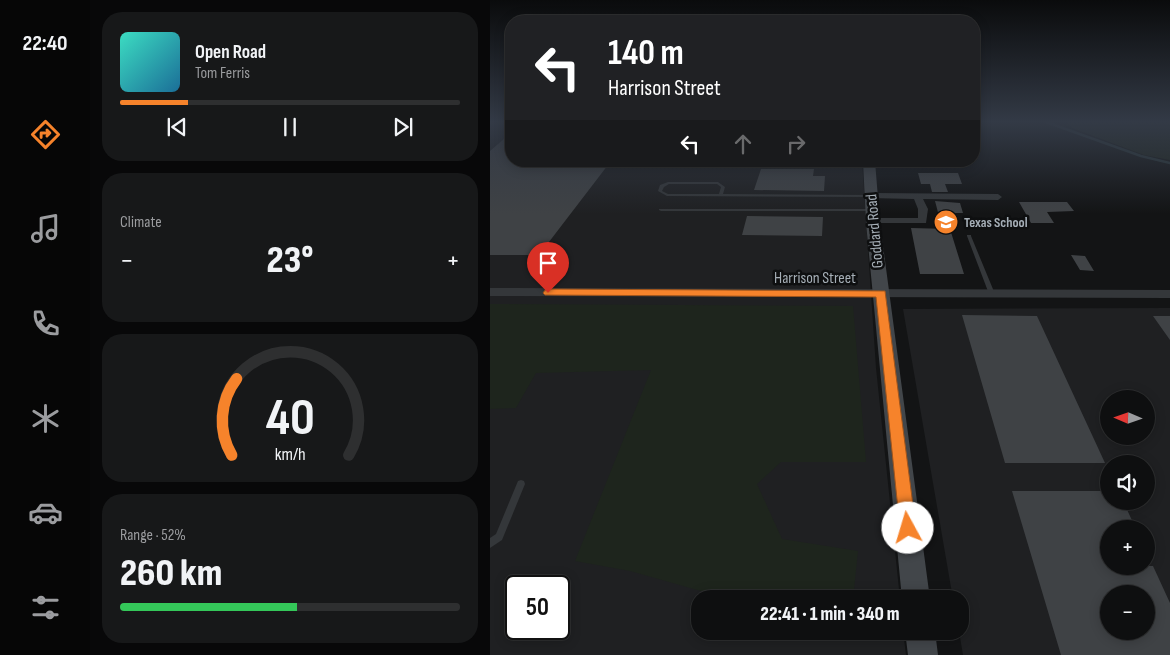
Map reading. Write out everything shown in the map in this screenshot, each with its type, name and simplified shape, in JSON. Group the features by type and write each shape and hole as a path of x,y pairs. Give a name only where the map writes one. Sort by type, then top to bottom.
{"main road":[{"name":"Goddard Road","path":"869,167 881,294 915,590"},
{"path":"921,640 923,655"}],"street":[{"path":"872,196 998,197"},
{"path":"873,215 923,221 923,209 917,197"},
{"name":"Harrison Street","path":"490,292 1170,294"}],"lane":[{"path":"721,195 723,187 718,183 668,183 662,186 660,191 667,194 721,195 872,196"},
{"path":"661,210 873,215"},
{"path":"969,236 992,294"},
{"path":"490,543 499,537 522,484"}],"shaded area":[{"path":"490,153 505,153 505,167 862,167 876,368 899,590 691,590 691,640 904,640 906,655 490,655"},
{"path":"1138,153 1170,153 1170,160"},
{"path":"490,304 853,306 866,462 781,462 757,484 782,539 858,551 854,590 697,590 630,571 575,561 651,370 536,373 516,408 490,409"},
{"path":"1170,308 1170,655 963,655 960,640 969,640 969,590 951,590 903,309"}],"building":[{"path":"490,153 505,153 505,167 606,167 539,255 490,255"},
{"path":"761,169 814,169 813,176 825,176 824,191 754,190"},
{"path":"918,173 958,173 962,184 945,184 948,192 932,192 930,184 921,184"},
{"path":"935,201 960,203 963,213 955,213 957,220 940,220"},
{"path":"1019,202 1067,202 1074,211 1047,212 1054,223 1031,223"},
{"path":"747,216 823,217 822,236 742,235"},
{"path":"911,228 950,229 964,274 920,274"},
{"path":"1071,255 1085,256 1094,271 1080,270"},
{"path":"962,315 1037,316 1101,455 1100,463 1005,463"},
{"path":"1153,316 1170,316 1170,340"},
{"path":"1012,491 1100,491 1100,510 1127,510 1132,520 1100,520 1100,575 1155,575 1155,570 1170,603 1170,655 1061,655"}],"waterway":[{"path":"1131,153 1170,163"}],"place":[{"name":"Texas School","path":"946,222"}],"route":[{"path":"548,293 881,294 908,528"}]}
